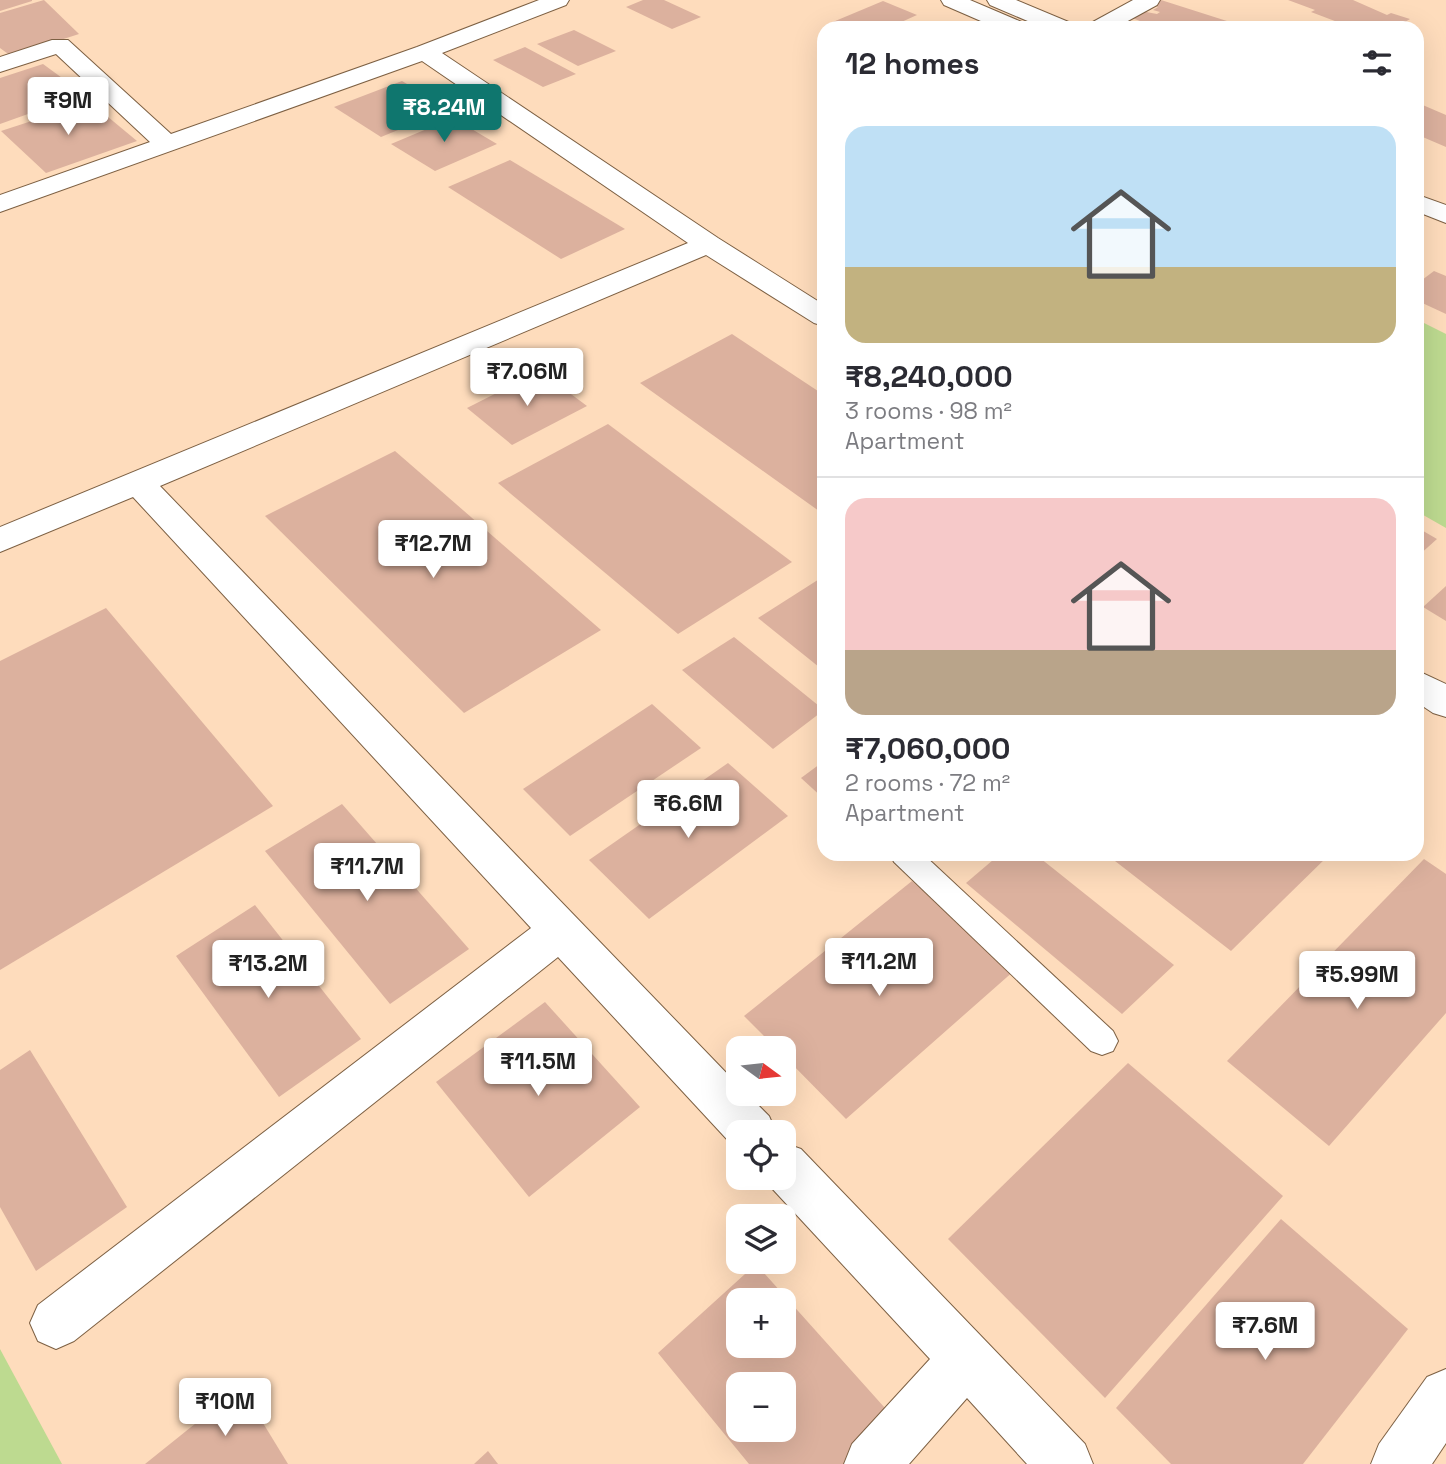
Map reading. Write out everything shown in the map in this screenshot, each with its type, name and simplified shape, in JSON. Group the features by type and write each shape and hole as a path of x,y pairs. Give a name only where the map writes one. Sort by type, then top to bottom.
{"street":[{"path":"0,204 425,52 558,0"},
{"path":"952,0 1000,21"},
{"path":"998,0 1047,21"},
{"path":"1110,21 1139,2"},
{"path":"0,65 60,45 167,144"},
{"path":"425,52 708,244 817,313"},
{"path":"1424,183 1446,192"},
{"path":"1424,206 1446,215"},
{"path":"0,540 708,244"},
{"path":"138,483 741,1120"},
{"path":"1424,689 1446,702"},
{"path":"56,1323 561,930"},
{"path":"796,1179 1065,1464"},
{"path":"872,1464 966,1359"},
{"path":"1399,1464 1446,1396"}],"lane":[{"path":"911,861 1102,1041"}],"green space":[{"path":"1424,323 1446,334 1446,528 1424,515"},
{"path":"0,1349 62,1464 0,1464"}],"building":[{"path":"0,0 32,0 32,1 0,11"},
{"path":"44,0 79,34 11,56 0,48 0,13"},
{"path":"643,0 664,0 701,17 672,29 626,7"},
{"path":"1161,0 1227,21 1140,21 1130,17 1141,11 1157,14 1160,12 1153,10 1158,7 1153,5"},
{"path":"1288,0 1353,0 1387,15 1391,13 1410,19 1335,21 1311,12 1315,10"},
{"path":"883,1 917,15 904,21 835,21"},
{"path":"574,30 616,51 578,66 537,44"},
{"path":"525,47 576,74 543,87 493,60"},
{"path":"43,64 84,94 0,124 0,78"},
{"path":"402,81 449,109 381,137 334,107"},
{"path":"90,102 137,141 46,173 1,131"},
{"path":"1424,106 1446,115 1446,147 1424,138"},
{"path":"453,118 497,144 435,171 391,144"},
{"path":"510,160 625,229 561,259 448,187"},
{"path":"1434,271 1446,276 1446,314 1424,304 1424,278"},
{"path":"732,334 817,390 817,510 640,383"},
{"path":"540,371 587,406 512,445 467,408"},
{"path":"608,424 792,562 678,634 498,483"},
{"path":"395,451 601,630 464,713 265,516"},
{"path":"1424,531 1437,539 1424,551"},
{"path":"817,580 817,665 758,618"},
{"path":"1446,586 1446,621 1424,606"},
{"path":"106,608 273,806 0,970 0,661"},
{"path":"734,637 817,704 817,715 773,749 682,670"},
{"path":"652,704 701,748 570,836 523,789"},
{"path":"728,763 788,816 649,919 589,860"},
{"path":"817,766 817,793 801,778"},
{"path":"342,804 469,949 390,1004 265,851"},
{"path":"1424,859 1446,874 1446,1013 1329,1146 1227,1061"},
{"path":"992,861 1044,861 1174,965 1122,1014 966,883"},
{"path":"1115,861 1323,861 1231,951"},
{"path":"912,881 1015,970 846,1119 796,1068 796,1036 764,1036 744,1016"},
{"path":"255,905 361,1039 279,1097 176,956"},
{"path":"545,1002 640,1107 529,1197 436,1082"},
{"path":"30,1050 127,1207 36,1271 0,1207 0,1070"},
{"path":"1128,1063 1283,1196 1105,1398 948,1239"},
{"path":"1281,1219 1408,1329 1303,1464 1171,1464 1116,1408"},
{"path":"745,1274 765,1274 777,1288 730,1288"},
{"path":"726,1291 726,1358 796,1358 796,1309 893,1417 848,1464 749,1464 731,1442 796,1442 796,1372 726,1372 726,1436 658,1353"},
{"path":"241,1387 288,1464 145,1464"},
{"path":"488,1451 498,1464 474,1464"}]}
